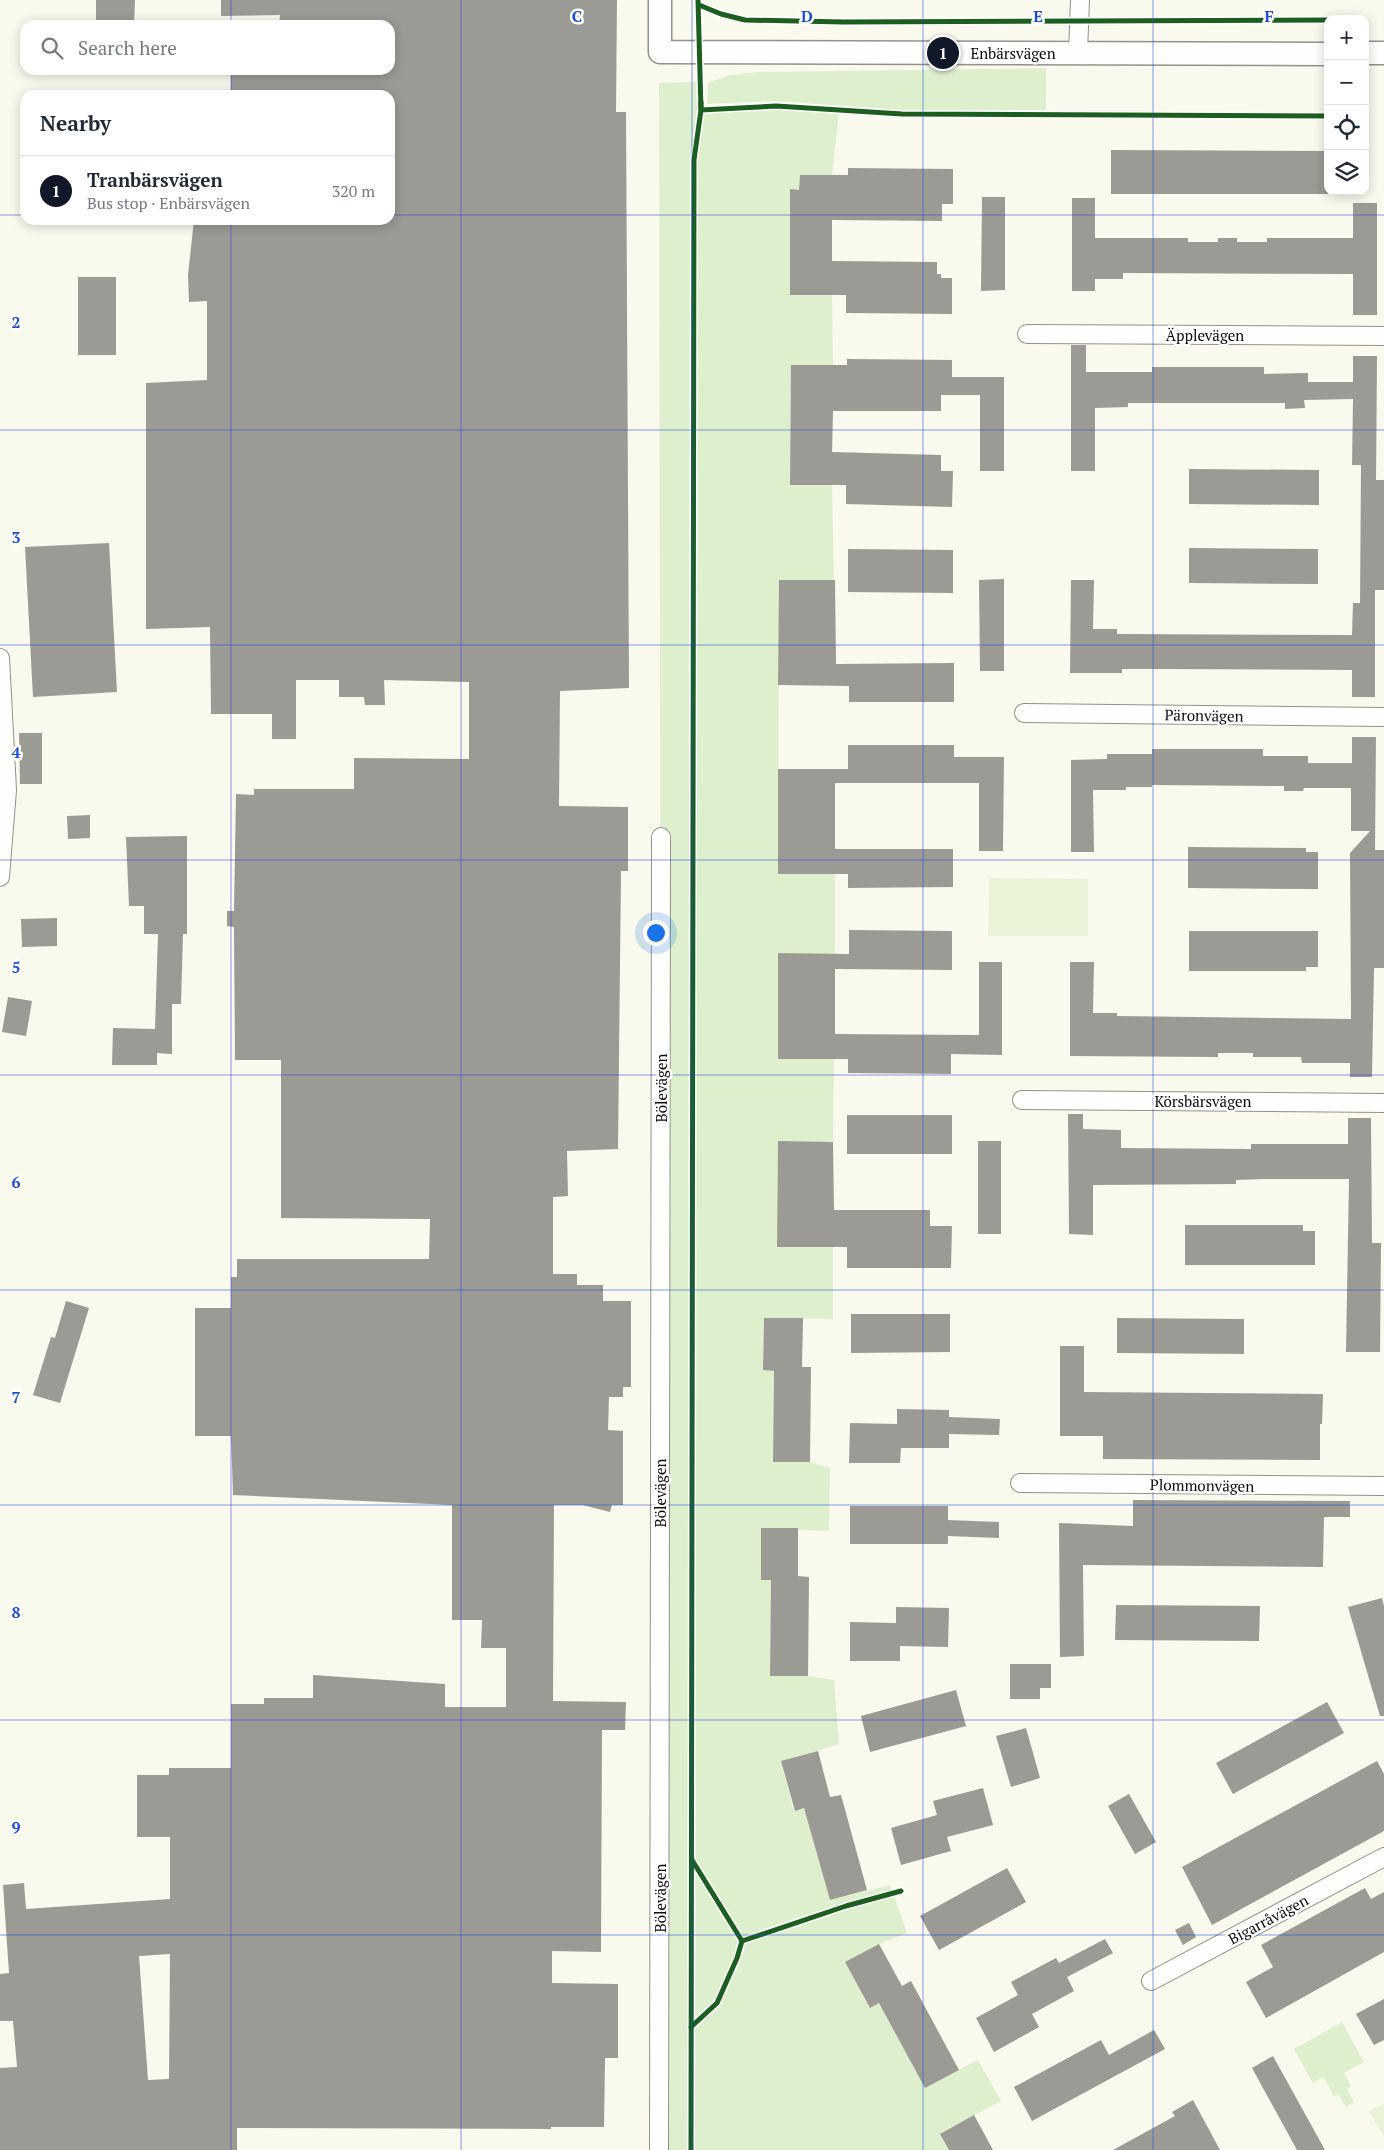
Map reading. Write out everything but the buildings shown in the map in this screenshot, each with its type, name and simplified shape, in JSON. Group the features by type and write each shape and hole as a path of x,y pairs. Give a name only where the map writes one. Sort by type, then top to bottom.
{"street":[{"name":"Enbärsvägen","path":"660,0 660,52 1324,54"},
{"path":"1078,53 1080,0"},
{"path":"1369,54 1384,53"},
{"name":"Äpplevägen","path":"1026,334 1384,336"},
{"path":"0,658 7,790 0,877"},
{"name":"Päronvägen","path":"1024,713 1384,717"},
{"name":"Bölevägen","path":"659,2150 661,837"},
{"name":"Körsbärsvägen","path":"1022,1100 1384,1103"},
{"name":"Plommonvägen","path":"1020,1483 1384,1486"},
{"name":"Bigarråvägen","path":"1151,1981 1384,1857"}],"green space":[{"path":"1046,68 1046,110 902,110 775,101 707,104 708,83 727,76 757,72"},
{"path":"701,82 702,110 776,106 839,111 832,175 800,175 799,190 790,190 790,295 832,295 833,365 791,366 790,485 832,485 834,581 779,581 778,873 835,872 835,954 778,954 778,1058 834,1057 833,1142 778,1142 777,1246 833,1244 833,1319 764,1318 763,1370 774,1371 773,1462 810,1462 830,1468 829,1531 761,1528 761,1579 771,1580 770,1676 808,1676 834,1680 839,1744 781,1762 794,1811 804,1808 830,1900 890,1885 907,1933 879,1944 845,1962 870,2008 879,2003 925,2088 978,2060 1001,2101 941,2133 949,2150 659,2150 661,1245 659,83"},
{"path":"989,878 1088,879 1088,936 988,936"},
{"path":"1342,2022 1364,2062 1344,2073 1351,2086 1347,2089 1354,2102 1346,2107 1338,2094 1334,2096 1323,2077 1313,2083 1294,2049"},
{"path":"1384,2103 1384,2137 1369,2111"}],"cycle path":[{"path":"691,2150 694,160 701,110 698,0"},
{"path":"699,5 721,14 745,20 843,22 1324,20"},
{"path":"701,102 701,110 776,106 902,114 1324,116"},
{"path":"691,2027 717,2003 737,1958 742,1941 692,1860"},
{"path":"742,1941 846,1906 901,1891"}],"place":[{"name":"Tranbärsvägen","path":"943,53"}]}
